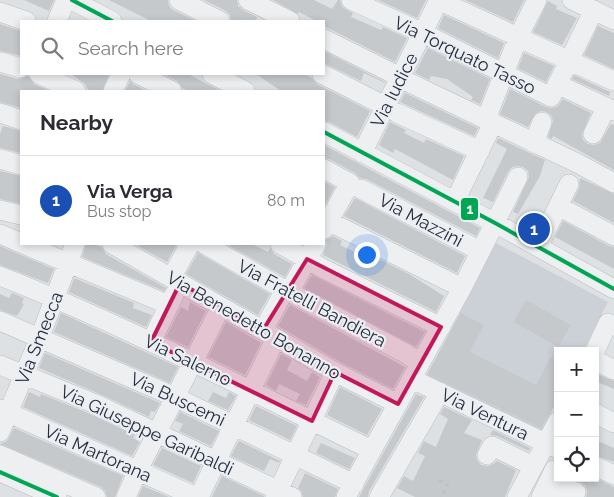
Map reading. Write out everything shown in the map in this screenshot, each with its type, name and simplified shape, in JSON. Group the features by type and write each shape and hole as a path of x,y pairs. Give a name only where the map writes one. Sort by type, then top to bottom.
{"street":[{"path":"57,20 66,0"},
{"path":"72,0 110,20"},
{"path":"179,0 218,20"},
{"path":"248,0 288,20"},
{"name":"Via Torquato Tasso","path":"351,0 423,32 504,75 610,109"},
{"path":"439,0 519,42 568,60 614,81"},
{"name":"Via Iudice","path":"362,153 391,110 405,80 423,32 439,0"},
{"path":"492,123 488,118 490,109 537,0"},
{"path":"572,0 614,20"},
{"path":"554,90 594,10"},
{"path":"0,12 23,20"},
{"path":"325,40 614,183"},
{"path":"0,62 20,68"},
{"path":"41,75 74,90"},
{"path":"113,90 121,75"},
{"path":"140,75 170,90"},
{"path":"214,75 243,90"},
{"path":"324,75 391,110 480,150"},
{"path":"593,134 610,109"},
{"path":"0,113 20,120"},
{"path":"534,143 542,122"},
{"path":"455,201 492,123"},
{"path":"325,133 455,201 614,289"},
{"path":"0,159 20,165"},
{"name":"Via Mazzini","path":"325,170 480,251"},
{"path":"350,490 462,288 518,177"},
{"path":"538,247 569,184"},
{"path":"356,186 325,223 462,288"},
{"path":"558,206 614,236"},
{"path":"0,210 20,216"},
{"path":"0,234 20,243"},
{"path":"25,245 169,306"},
{"name":"Via Smecca","path":"0,432 4,411 24,375 75,245"},
{"name":"Via Benedetto Bonanno","path":"114,245 335,372 398,404"},
{"path":"151,342 169,306 176,280 190,245"},
{"name":"Via Fratelli Bandiera","path":"206,245 287,291 405,353 416,371"},
{"path":"285,245 312,251 441,327"},
{"path":"198,497 251,391 287,291 312,251"},
{"name":"Via Salerno","path":"0,276 55,298 151,342 372,450"},
{"path":"126,497 221,307"},
{"name":"Via Buscemi","path":"0,321 175,397 295,456 350,490"},
{"path":"597,347 611,324"},
{"path":"599,362 614,370"},
{"name":"Via Giuseppe Garibaldi","path":"0,365 98,405 217,461 282,495"},
{"name":"Via Ventura","path":"416,371 440,392 552,446"},
{"path":"282,495 295,456 335,372"},
{"path":"383,496 440,392"},
{"name":"Via Martorana","path":"4,411 198,497"},
{"path":"599,415 614,423"},
{"path":"487,455 492,446 533,466"},
{"path":"552,446 533,466 519,493 540,497 566,487"},
{"path":"0,455 96,497"},
{"path":"599,468 614,474"},
{"path":"0,472 57,497"}],"path":[{"path":"439,480 448,485 441,497"}],"highlighted area":[{"path":"307,259 441,327 398,404 335,372 312,421 151,342 180,283 263,330"}],"shaded area":[{"path":"496,243 608,302 585,347 554,347 554,407 540,434 427,376"}],"building":[{"path":"24,0 54,0 49,11"},
{"path":"109,0 168,0 169,6 173,10 194,20 149,20"},
{"path":"204,0 237,0 238,6 257,17 256,20 231,20 230,15"},
{"path":"273,0 314,0 332,9 340,0 342,7 353,13 351,17 381,30 383,27 407,38 395,62 325,27 325,20 314,20 299,12 298,14"},
{"path":"378,0 426,0 417,18"},
{"path":"465,0 524,0 513,22"},
{"path":"548,1 557,6 556,9 577,18 562,45 533,32"},
{"path":"444,15 504,43 498,58 438,28"},
{"path":"0,24 20,31 20,56 0,51"},
{"path":"598,26 614,33 614,69 584,55"},
{"path":"428,48 490,79 480,104 471,100 473,97 447,79 431,76 429,80 415,73"},
{"path":"325,52 385,83 364,73 361,81 325,63"},
{"path":"524,53 554,66 546,82 518,68"},
{"path":"0,74 18,79 28,76 34,84 48,90 20,90 20,108 0,102"},
{"path":"72,75 109,75 102,90 88,90 85,84"},
{"path":"165,75 190,75 219,90 186,90 177,81"},
{"path":"257,75 306,75 317,84 370,111 357,137 325,121 325,90 280,90"},
{"path":"574,75 610,92 609,96 572,79"},
{"path":"130,81 145,90 126,90"},
{"path":"510,89 546,107 557,107 563,99 591,113 582,134 583,140 588,144 600,143 611,124 614,125 614,170 553,136 552,139 548,137 553,121 551,115 546,112 541,111 535,114 528,127 500,114"},
{"path":"405,93 478,128 474,136 400,102"},
{"path":"390,122 406,130 404,133 424,143 426,139 464,156 453,180 395,149 393,153 379,145"},
{"path":"3,126 20,131 20,153 0,148 0,134"},
{"path":"498,138 545,160 540,176 518,214 513,212 529,177 528,171 523,167 512,167 493,202 483,198 507,149 496,143"},
{"path":"325,146 480,228 476,236 366,179 360,178 355,173 325,158"},
{"path":"0,171 20,176 20,204 0,199"},
{"path":"580,178 614,194 614,223 573,201 579,188"},
{"path":"325,182 335,187 325,205"},
{"path":"355,198 465,256 457,273 344,216"},
{"path":"563,221 614,247 614,269 555,237"},
{"path":"333,236 342,241 340,245 367,258 369,254 409,274 444,296 436,312 323,255 327,244 326,240"},
{"path":"86,245 102,247 106,254 166,288 164,291 82,257"},
{"path":"138,245 176,245 167,262"},
{"path":"228,245 254,245 268,252 270,248 274,254 292,264 285,277"},
{"path":"0,246 54,269 48,283 0,265"},
{"path":"198,253 270,294 258,315 186,274"},
{"path":"312,275 425,332 416,347 304,288"},
{"path":"74,278 134,303 133,308 152,315 146,327 69,292"},
{"path":"12,293 24,298 22,303 24,304 17,316 0,310 0,294 9,298"},
{"path":"526,300 571,325 558,347 514,322"},
{"path":"190,302 206,311 188,347 166,337 181,307 188,311"},
{"path":"290,305 405,367 393,389 340,362 278,326"},
{"path":"61,313 178,367 170,383 54,332"},
{"path":"461,313 484,325 470,352 536,385 550,358 554,360 554,406 541,428 427,374"},
{"path":"226,322 261,343 245,375 208,357"},
{"path":"45,353 160,403 155,412 151,411 149,417 39,368"},
{"path":"281,354 292,360 287,370 307,381 312,372 320,377 306,405 296,401 300,394 279,384 276,391 266,385"},
{"path":"599,375 614,381 614,389 599,383"},
{"path":"340,387 382,409 367,435 327,415"},
{"path":"29,392 40,397 41,394 93,415 135,435 133,438 140,442 132,456 23,407"},
{"path":"213,392 226,398 229,392 236,396 228,410 208,401"},
{"path":"416,394 424,397 369,491 368,497 359,497"},
{"path":"256,406 297,426 290,440 249,420"},
{"path":"444,407 472,420 464,433 482,440 476,455 481,465 488,466 497,461 516,470 505,497 415,497 397,488 404,476 413,481 425,456 418,453 424,441 436,447 448,419 440,414"},
{"path":"180,412 219,431 211,446 179,431 183,424 175,421"},
{"path":"14,428 123,476 115,497 107,497 101,487 0,444 7,441"},
{"path":"493,430 530,448 529,451 497,436 490,435"},
{"path":"239,441 280,461 279,463 270,459 264,471 231,456"},
{"path":"599,442 614,448 614,462 599,456"},
{"path":"321,443 355,458 349,469 316,453"},
{"path":"162,448 201,466 193,483 153,465"},
{"path":"305,473 338,489 335,497 303,497 298,488"},
{"path":"222,476 264,496 264,497 212,497"},
{"path":"599,480 614,487 614,497 586,497 585,485 580,482 599,482"},
{"path":"143,486 169,497 138,497"}],"transit line":[{"name":"1","path":"72,0 110,20"},
{"name":"1","path":"325,133 614,289"},
{"name":"1","path":"0,472 57,497"}],"place":[{"name":"Via Verga","path":"534,229"}]}
